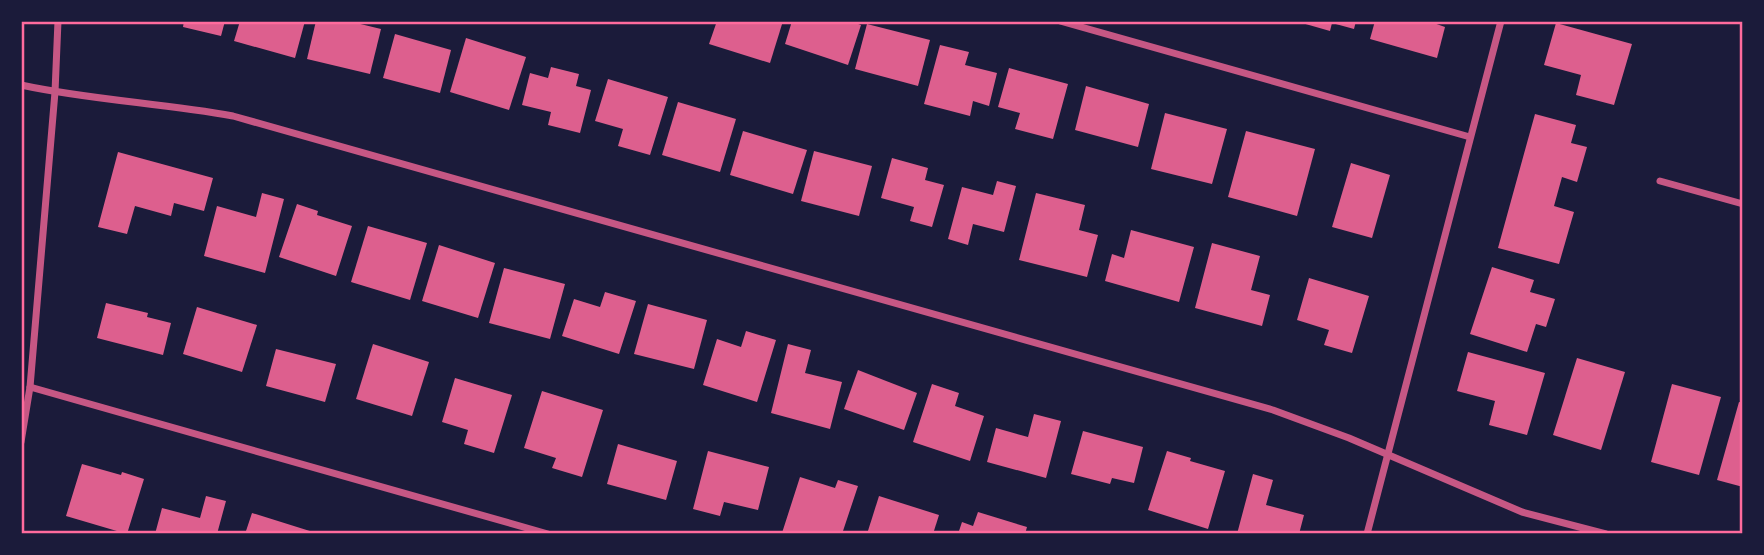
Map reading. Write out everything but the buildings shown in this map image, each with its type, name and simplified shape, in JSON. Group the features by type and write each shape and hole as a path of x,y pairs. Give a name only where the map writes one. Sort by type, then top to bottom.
{"street":[{"path":"21,442 30,387 55,92 58,21"},
{"path":"1060,21 1470,137"},
{"path":"1367,534 1501,21"},
{"path":"21,85 233,116 1273,410 1349,438 1522,512 1606,534"},
{"path":"1660,181 1743,204"},
{"path":"30,387 548,534"}]}
